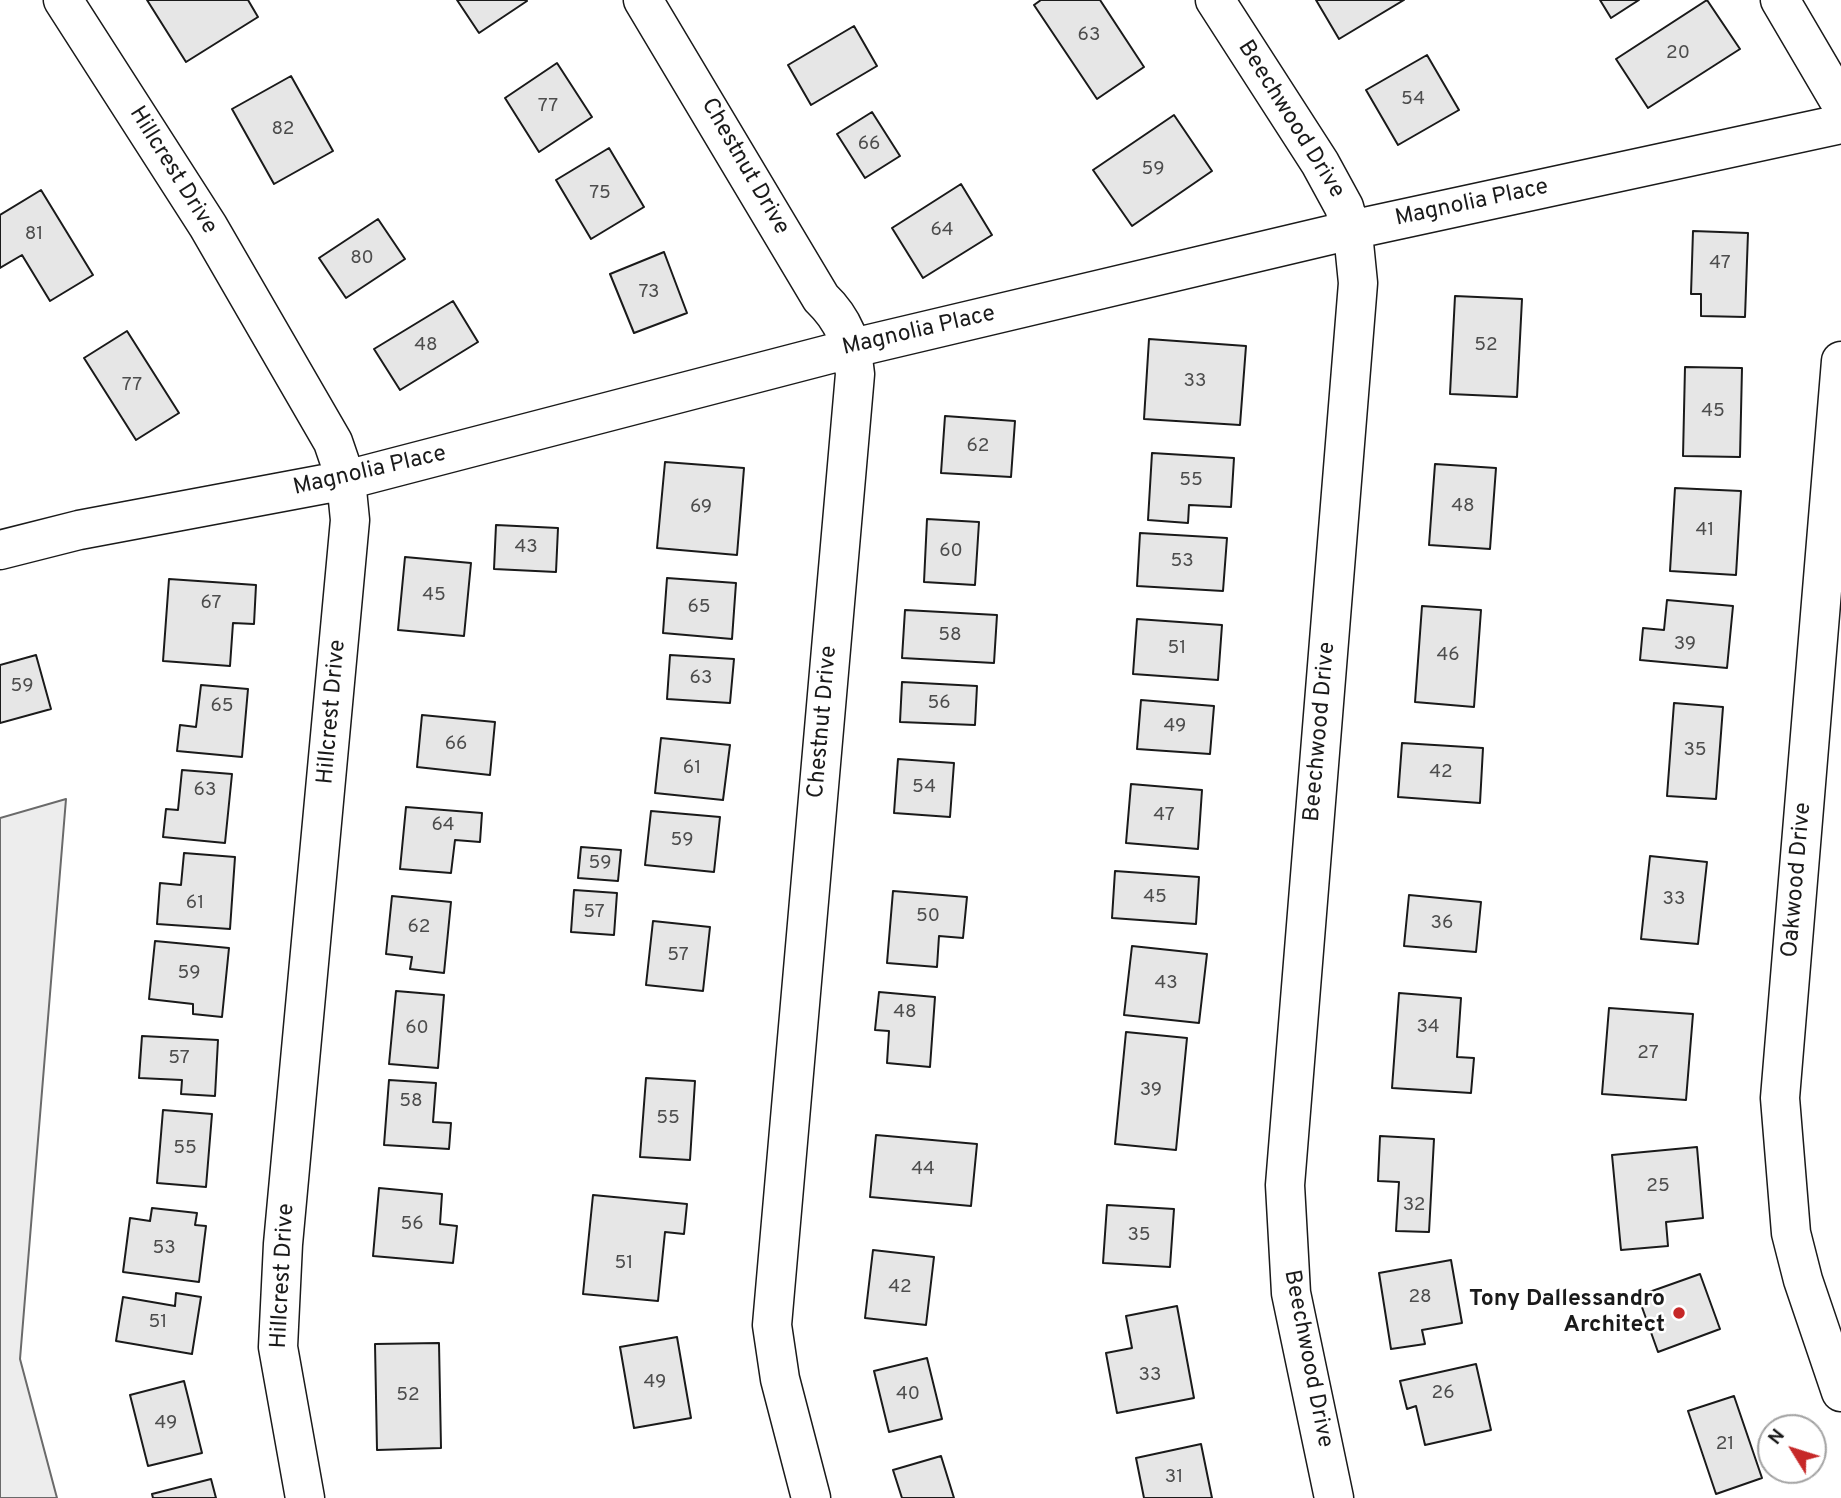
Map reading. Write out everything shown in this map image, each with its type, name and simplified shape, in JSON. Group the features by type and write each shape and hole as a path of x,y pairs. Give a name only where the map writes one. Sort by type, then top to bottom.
{"street":[{"name":"Hillcrest Drive","path":"63,0 208,226 333,442 346,480 350,520 283,1244 278,1347 305,1498"},
{"name":"Chestnut Drive","path":"643,0 821,298 844,325 853,348 855,374 772,1325 780,1379 811,1498"},
{"name":"Beechwood Drive","path":"1215,0 1321,163 1344,207 1351,230 1358,282 1285,1185 1291,1293 1334,1498"},
{"path":"1780,0 1841,104"},
{"name":"Magnolia Place","path":"0,550 79,530 346,480 853,348 1351,230 1841,124"},
{"name":"Oakwood Drive","path":"1841,361 1780,1098 1791,1233 1803,1280 1841,1392"}],"shaded area":[{"path":"66,799 20,1359 57,1498 0,1498 0,818"}],"building":[{"path":"147,0 248,0 258,17 186,62"},
{"path":"457,0 526,0 527,1 479,33"},
{"path":"1041,0 1100,0 1144,67 1097,99 1034,5"},
{"path":"1316,0 1404,0 1339,39"},
{"path":"1600,0 1639,0 1611,18"},
{"path":"1707,0 1740,49 1648,108 1616,59"},
{"path":"854,26 877,66 811,105 788,65"},
{"path":"1427,55 1459,110 1398,145 1366,90"},
{"path":"557,63 592,117 539,152 505,98"},
{"path":"291,76 333,151 274,184 232,109"},
{"path":"872,112 900,156 865,178 837,134"},
{"path":"1174,115 1212,171 1132,226 1093,170"},
{"path":"609,148 644,207 591,239 556,180"},
{"path":"961,184 992,235 923,278 892,228"},
{"path":"41,190 93,275 50,301 22,255 0,268 0,215"},
{"path":"378,219 405,259 346,298 319,258"},
{"path":"1693,231 1748,233 1745,317 1701,316 1701,294 1691,294"},
{"path":"664,252 687,313 634,333 610,274"},
{"path":"1455,296 1522,299 1517,397 1450,394"},
{"path":"453,301 478,342 400,390 374,349"},
{"path":"127,331 179,413 136,440 84,358"},
{"path":"1149,339 1246,346 1240,425 1144,419"},
{"path":"1685,367 1742,368 1740,457 1683,456"},
{"path":"945,416 1015,421 1011,477 941,473"},
{"path":"1152,453 1234,458 1231,507 1189,505 1188,523 1148,520"},
{"path":"665,462 744,468 737,555 657,548"},
{"path":"1435,464 1496,468 1490,549 1429,545"},
{"path":"1675,488 1741,491 1736,575 1670,571"},
{"path":"927,519 979,522 975,585 924,582"},
{"path":"496,525 558,528 556,572 494,569"},
{"path":"1140,533 1227,538 1223,591 1137,586"},
{"path":"405,557 471,563 464,636 398,630"},
{"path":"667,578 736,583 732,639 663,633"},
{"path":"169,579 256,585 254,624 233,623 230,666 163,661"},
{"path":"1667,600 1733,606 1727,668 1640,660 1643,628 1664,630"},
{"path":"1422,606 1481,610 1474,707 1415,702"},
{"path":"905,610 997,615 994,663 902,658"},
{"path":"1137,619 1222,625 1218,680 1133,674"},
{"path":"36,655 51,709 0,723 0,665"},
{"path":"670,655 734,659 730,703 667,699"},
{"path":"902,682 977,686 975,725 900,722"},
{"path":"201,685 248,689 242,757 177,751 180,725 196,727"},
{"path":"1141,700 1214,706 1210,754 1137,749"},
{"path":"1674,703 1723,707 1716,799 1667,796"},
{"path":"422,715 495,722 490,775 417,767"},
{"path":"661,738 730,745 723,800 655,793"},
{"path":"1402,743 1483,748 1480,803 1398,797"},
{"path":"898,759 954,763 950,817 894,813"},
{"path":"182,770 232,774 225,843 163,837 166,809 178,810"},
{"path":"1131,784 1202,790 1198,849 1126,843"},
{"path":"406,807 482,813 480,842 455,840 451,873 400,869"},
{"path":"651,811 720,817 714,872 645,865"},
{"path":"581,847 621,850 618,881 578,878"},
{"path":"184,853 235,857 230,929 157,924 160,883 181,885"},
{"path":"1650,856 1707,862 1698,944 1641,939"},
{"path":"1115,871 1199,877 1196,924 1112,918"},
{"path":"574,890 617,893 614,935 571,932"},
{"path":"893,891 967,897 963,938 939,936 937,967 887,963"},
{"path":"1409,895 1481,902 1476,952 1404,946"},
{"path":"392,896 451,902 444,973 410,969 412,957 386,954"},
{"path":"653,921 710,927 703,991 646,985"},
{"path":"155,941 229,948 222,1017 193,1014 193,1004 149,999"},
{"path":"1132,946 1207,954 1199,1023 1124,1015"},
{"path":"396,991 444,995 438,1068 389,1064"},
{"path":"879,992 935,997 930,1067 887,1063 889,1031 875,1030"},
{"path":"1399,993 1461,998 1457,1057 1474,1058 1471,1093 1392,1088"},
{"path":"1609,1008 1693,1014 1686,1100 1602,1094"},
{"path":"1126,1032 1187,1038 1176,1150 1115,1144"},
{"path":"142,1036 218,1040 215,1096 181,1094 182,1080 139,1078"},
{"path":"646,1078 695,1081 690,1160 640,1157"},
{"path":"389,1080 436,1083 433,1122 451,1123 449,1149 384,1145"},
{"path":"163,1110 212,1114 206,1187 157,1183"},
{"path":"876,1135 977,1144 971,1206 870,1197"},
{"path":"1380,1136 1434,1139 1429,1232 1396,1231 1399,1182 1378,1181"},
{"path":"1697,1147 1703,1218 1666,1222 1668,1246 1621,1250 1612,1155"},
{"path":"379,1188 442,1194 440,1224 457,1226 453,1263 373,1256"},
{"path":"593,1195 687,1204 684,1234 665,1232 658,1301 583,1294"},
{"path":"1107,1205 1174,1209 1170,1267 1103,1263"},
{"path":"152,1208 197,1213 195,1225 206,1226 199,1282 123,1272 130,1218 150,1221"},
{"path":"873,1250 934,1257 926,1325 865,1318"},
{"path":"1451,1260 1462,1323 1422,1330 1425,1344 1391,1349 1379,1273"},
{"name":"Tony Dallessandro Architect","path":"1700,1274 1720,1329 1658,1352 1638,1296"},
{"path":"176,1293 201,1297 192,1354 116,1341 123,1297 175,1306"},
{"path":"1177,1306 1194,1398 1117,1413 1106,1353 1132,1348 1126,1316"},
{"path":"677,1337 691,1418 634,1428 620,1347"},
{"path":"439,1343 441,1448 377,1450 375,1344"},
{"path":"927,1358 942,1419 889,1432 874,1371"},
{"path":"1476,1364 1491,1430 1425,1445 1416,1406 1407,1409 1400,1381"},
{"path":"184,1381 202,1453 148,1466 130,1395"},
{"path":"1734,1396 1757,1463 1757,1480 1716,1494 1688,1411"},
{"path":"1201,1444 1212,1498 1144,1498 1136,1458"},
{"path":"941,1456 954,1498 902,1498 893,1470"},
{"path":"211,1479 216,1498 153,1498 152,1494"}],"place":[{"name":"Tony Dallessandro Architect","path":"1679,1313"}]}
